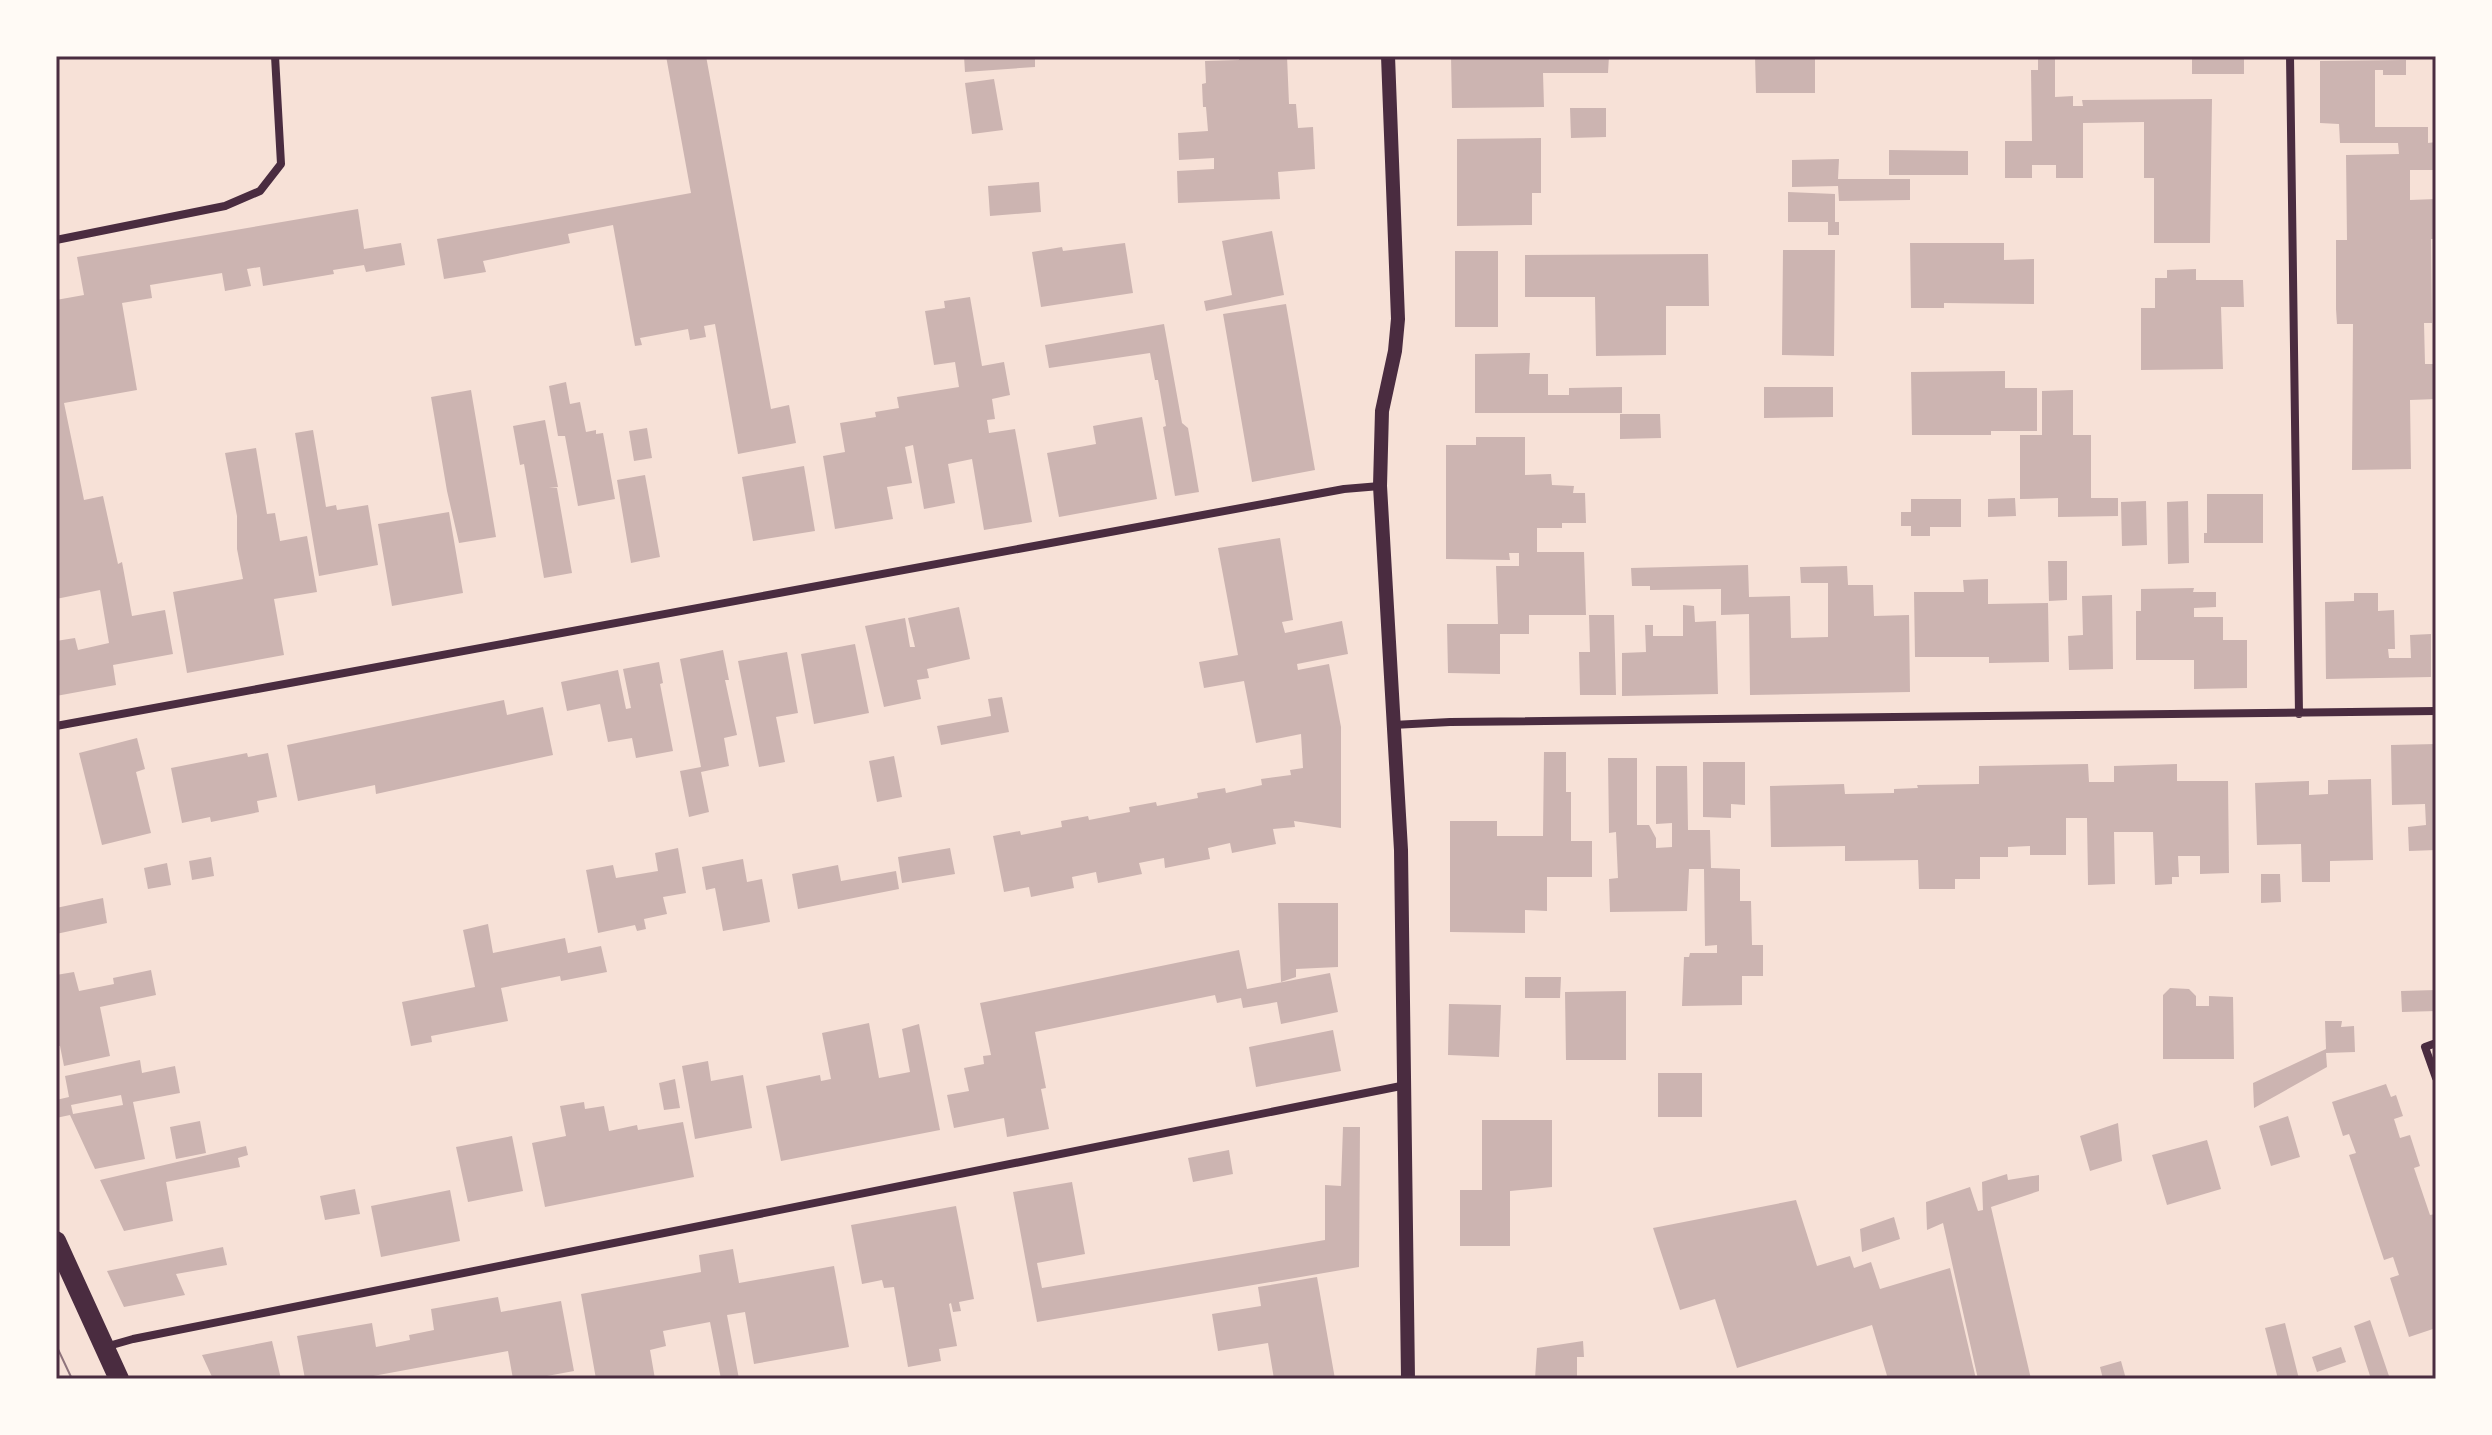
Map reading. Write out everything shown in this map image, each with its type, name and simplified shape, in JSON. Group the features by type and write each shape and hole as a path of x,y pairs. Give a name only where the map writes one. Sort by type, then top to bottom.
{"main road":[{"path":"56,1241 119,1379"}],"street":[{"path":"56,240 225,206 260,191 281,164 275,56"},
{"path":"1388,56 1398,319 1395,351 1382,411 1380,486 1401,850 1408,1379"},
{"path":"2290,56 2299,714"},
{"path":"56,726 1312,495 1380,486"},
{"path":"1393,725 1466,721 2436,711"},
{"path":"2436,1043 2425,1047 2436,1078"},
{"path":"105,1348 133,1339 1406,1085"}],"building":[{"path":"666,56 706,56 771,409 789,405 796,443 738,454 715,324 704,326 706,337 690,340 688,329 640,338 642,345 635,346 613,225 568,234 570,243 483,261 486,272 444,279 437,239 691,193"},
{"path":"964,56 1035,56 1035,67 965,72"},
{"path":"1239,56 1287,56 1289,104 1296,104 1298,128 1313,127 1315,169 1278,172 1280,199 1178,203 1177,171 1214,169 1214,158 1179,160 1178,133 1208,131 1202,84 1206,83 1205,61 1239,60"},
{"path":"1451,56 1609,56 1608,73 1543,73 1544,107 1452,108"},
{"path":"1755,56 1815,56 1815,93 1756,93"},
{"path":"2038,56 2055,56 2055,97 2073,96 2073,106 2083,106 2082,100 2212,99 2210,243 2154,243 2154,178 2144,178 2144,122 2083,123 2083,178 2056,178 2056,165 2032,165 2032,178 2005,178 2005,141 2032,141 2031,70 2038,70"},
{"path":"2192,56 2244,56 2244,74 2192,74"},
{"path":"2406,60 2406,75 2383,75 2383,70 2375,70 2375,127 2428,127 2428,143 2436,142 2436,170 2410,170 2410,200 2436,199 2436,239 2431,239 2432,323 2424,323 2425,364 2436,364 2436,399 2410,400 2411,469 2352,470 2353,324 2337,324 2336,309 2336,240 2347,240 2346,155 2399,154 2398,143 2340,143 2339,124 2320,123 2320,61"},
{"path":"994,79 1003,130 972,134 965,83"},
{"path":"1570,108 1606,108 1606,137 1571,138"},
{"path":"1541,138 1541,193 1532,193 1532,225 1457,226 1457,139"},
{"path":"1889,150 1968,151 1968,175 1889,175"},
{"path":"1839,159 1838,179 1910,179 1910,200 1839,201 1838,186 1792,187 1792,160"},
{"path":"1039,182 1041,212 990,216 988,186"},
{"path":"1788,192 1835,194 1835,222 1839,222 1839,235 1828,235 1828,222 1788,222"},
{"path":"358,209 364,249 401,243 405,265 366,272 364,265 333,270 334,274 263,286 260,267 247,269 251,286 225,291 222,273 150,285 152,298 122,303 137,390 64,403 84,500 103,496 118,564 122,562 132,616 165,610 173,654 113,665 116,685 56,696 56,641 75,638 78,650 109,643 100,590 56,599 56,300 84,295 77,257"},
{"path":"1272,231 1284,295 1206,311 1204,301 1232,295 1222,241"},
{"path":"1125,243 1133,293 1041,307 1032,252"},
{"path":"1910,243 2004,243 2004,260 2034,259 2034,304 1944,303 1944,308 1911,308"},
{"path":"1783,250 1835,250 1834,356 1782,355"},
{"path":"1455,251 1498,251 1498,327 1455,327"},
{"path":"1708,254 1709,306 1666,306 1666,355 1596,356 1595,297 1525,297 1525,255"},
{"path":"2196,269 2196,280 2243,280 2244,307 2221,307 2223,369 2141,370 2141,308 2155,308 2155,278 2167,278 2167,270"},
{"path":"970,297 982,366 1004,362 1010,395 992,399 995,419 987,420 989,433 1015,429 1032,522 984,530 972,459 948,464 955,503 924,509 913,445 905,447 912,483 887,487 893,519 835,529 823,456 845,452 840,423 876,417 875,412 899,408 897,397 959,387 955,362 934,365 925,311 945,308 944,301"},
{"path":"1286,304 1315,470 1252,482 1223,314"},
{"path":"1164,324 1182,423 1188,428 1199,492 1175,496 1158,380 1155,380 1150,353 1049,368 1045,345"},
{"path":"1530,353 1529,374 1548,374 1548,395 1569,395 1569,388 1622,387 1622,413 1475,413 1475,354"},
{"path":"2005,371 2005,388 2037,388 2037,431 1991,431 1991,435 1912,435 1911,372"},
{"path":"566,382 570,404 580,402 586,432 596,430 596,434 603,433 615,499 578,506 565,436 558,436 549,386"},
{"path":"1764,387 1833,387 1833,417 1764,418"},
{"path":"471,390 496,537 459,543 431,397"},
{"path":"2073,390 2073,435 2091,435 2091,498 2118,498 2118,516 2058,517 2058,498 2020,499 2020,435 2042,435 2042,391"},
{"path":"1620,414 1660,414 1661,438 1620,439"},
{"path":"1142,417 1157,499 1059,517 1047,453 1096,444 1093,426"},
{"path":"545,420 558,487 549,488 557,488 572,573 544,578 524,464 520,465 513,426"},
{"path":"647,428 652,458 634,461 629,431"},
{"path":"313,430 326,507 336,505 337,510 368,505 378,565 319,576 295,433"},
{"path":"1476,437 1525,437 1525,475 1551,474 1552,485 1574,486 1573,493 1585,493 1586,523 1562,523 1562,528 1537,528 1537,552 1584,552 1586,615 1529,615 1529,634 1500,634 1500,674 1448,673 1447,624 1498,624 1496,566 1519,566 1519,553 1509,553 1510,560 1446,559 1446,445 1476,445"},
{"path":"256,448 267,514 275,513 280,541 307,536 317,592 274,599 284,655 187,673 173,592 243,579 237,549 237,516 225,453"},
{"path":"804,466 815,531 753,541 742,477"},
{"path":"645,475 660,557 631,563 617,480"},
{"path":"2207,494 2263,494 2263,543 2204,543"},
{"path":"2015,498 2016,516 1988,517 1988,499"},
{"path":"1911,499 1961,499 1961,527 1930,527 1930,536 1911,536 1911,526 1901,526 1901,512 1911,512"},
{"path":"2146,501 2147,545 2122,546 2121,502"},
{"path":"2188,501 2189,563 2168,564 2167,502"},
{"path":"449,512 463,593 392,606 378,524"},
{"path":"1280,538 1293,620 1282,622 1285,633 1342,621 1348,654 1297,664 1298,670 1329,664 1341,727 1341,828 1294,821 1295,827 1273,829 1276,844 1232,853 1230,843 1208,848 1210,859 1165,868 1164,858 1139,863 1142,874 1098,883 1096,872 1072,877 1074,888 1031,897 1029,887 1004,892 993,836 1020,831 1021,835 1062,827 1061,821 1088,816 1089,820 1130,812 1129,807 1156,802 1157,806 1198,798 1197,793 1225,788 1226,793 1262,785 1261,779 1291,775 1290,770 1303,768 1301,734 1256,743 1244,681 1204,688 1199,662 1238,655 1218,548"},
{"path":"2048,561 2067,561 2067,600 2049,601"},
{"path":"1748,565 1749,597 1790,596 1791,638 1828,637 1828,583 1801,583 1800,567 1847,566 1848,585 1873,585 1874,616 1909,615 1910,692 1750,695 1749,614 1721,615 1721,589 1650,590 1650,586 1632,586 1631,568"},
{"path":"1988,579 1988,604 2048,603 2049,662 1989,663 1989,657 1915,657 1914,592 1964,592 1963,580"},
{"path":"2194,588 2193,592 2216,592 2216,607 2194,608 2194,617 2223,617 2223,640 2247,640 2247,688 2194,689 2194,660 2136,660 2136,611 2141,611 2141,589"},
{"path":"2354,593 2378,593 2378,611 2394,610 2395,649 2388,649 2389,658 2411,658 2410,635 2431,634 2431,677 2326,679 2325,602 2354,601"},
{"path":"2112,595 2113,669 2069,670 2068,636 2083,635 2082,596"},
{"path":"1683,605 1694,606 1695,622 1716,621 1718,694 1622,696 1622,653 1646,652 1645,625 1653,625 1653,636 1683,636"},
{"path":"959,607 970,659 927,669 929,678 917,680 921,699 884,707 865,626 905,618 910,647 915,647 908,618"},
{"path":"1589,615 1614,615 1616,695 1580,695 1579,652 1590,652"},
{"path":"855,644 869,713 814,724 801,654"},
{"path":"723,650 729,680 725,680 737,735 724,738 729,766 701,772 709,812 689,817 680,771 701,767 680,659"},
{"path":"787,652 798,713 776,717 785,762 759,767 738,661"},
{"path":"659,662 663,683 660,684 673,751 636,758 632,738 608,742 600,704 567,711 561,682 618,670 626,709 631,708 623,669"},
{"path":"1002,697 1009,732 941,745 937,726 991,716 988,699"},
{"path":"504,700 507,715 543,707 553,755 376,794 375,785 298,801 287,745"},
{"path":"137,738 145,769 136,772 151,833 102,845 79,753"},
{"path":"2436,744 2436,850 2409,851 2408,827 2426,825 2425,804 2392,805 2391,745"},
{"path":"1544,752 1566,752 1566,792 1571,792 1571,841 1592,841 1592,877 1547,877 1547,911 1525,910 1525,933 1450,932 1450,821 1497,821 1497,836 1543,836"},
{"path":"247,753 248,757 268,753 277,797 257,801 259,812 211,822 210,817 182,823 171,768"},
{"path":"894,756 902,797 877,802 869,761"},
{"path":"1608,758 1637,758 1637,825 1649,825 1656,838 1656,848 1672,847 1672,823 1656,824 1656,766 1687,766 1688,830 1710,830 1711,868 1740,869 1740,901 1751,901 1752,945 1763,945 1763,976 1742,976 1742,1005 1682,1006 1684,957 1689,957 1690,953 1717,953 1717,945 1705,946 1704,869 1689,869 1687,911 1610,912 1609,879 1618,878 1616,832 1609,833"},
{"path":"1703,762 1745,762 1745,805 1731,804 1731,818 1703,817"},
{"path":"2088,764 2089,782 2114,782 2114,766 2177,764 2177,781 2228,781 2229,873 2200,874 2200,856 2178,856 2179,877 2172,877 2172,884 2155,885 2153,832 2114,832 2115,884 2088,885 2087,818 2066,818 2066,855 2030,855 2030,846 2008,847 2008,857 1980,857 1980,879 1955,879 1955,889 1919,889 1918,860 1845,861 1845,846 1771,847 1770,786 1844,784 1845,794 1894,793 1894,789 1918,788 1917,785 1979,784 1979,766"},
{"path":"2371,779 2373,860 2330,861 2330,882 2302,882 2301,844 2257,845 2255,783 2309,781 2309,795 2328,794 2328,780"},
{"path":"678,848 686,893 663,897 667,914 644,919 646,929 637,931 635,925 598,933 586,870 613,865 616,878 658,871 655,853"},
{"path":"950,848 955,874 902,883 898,857"},
{"path":"211,857 214,876 192,880 189,861"},
{"path":"743,859 747,882 762,879 770,922 723,931 715,888 706,890 702,867"},
{"path":"167,863 171,885 148,889 144,868"},
{"path":"838,865 841,881 896,871 899,889 798,909 792,874"},
{"path":"2261,874 2280,874 2281,902 2261,903"},
{"path":"103,898 107,923 56,934 56,908"},
{"path":"1278,903 1338,903 1338,967 1296,969 1296,977 1281,982"},
{"path":"488,924 493,953 565,938 568,953 601,946 607,972 561,981 560,976 501,988 508,1021 431,1036 432,1042 411,1046 402,1002 475,987 463,930"},
{"path":"1239,950 1247,989 1330,973 1338,1012 1281,1024 1277,1002 1243,1008 1241,998 1217,1003 1215,995 1035,1032 1046,1088 1041,1089 1049,1129 1007,1137 1004,1118 954,1128 947,1095 969,1091 964,1068 984,1064 983,1056 991,1055 980,1003"},
{"path":"151,970 156,995 100,1007 110,1056 64,1066 60,1046 56,1046 56,975 74,972 79,991 114,984 113,978"},
{"path":"1525,977 1561,977 1560,998 1525,998"},
{"path":"2170,988 2189,989 2196,996 2196,1006 2209,1006 2209,996 2233,997 2234,1059 2163,1059 2163,995"},
{"path":"2436,990 2436,1011 2402,1012 2401,991"},
{"path":"1626,991 1626,1060 1566,1060 1565,992"},
{"path":"1449,1004 1501,1005 1499,1057 1448,1055"},
{"path":"2325,1021 2342,1021 2341,1027 2354,1026 2355,1052 2326,1053 2327,1067 2254,1108 2253,1083 2326,1049"},
{"path":"869,1023 879,1078 910,1072 902,1029 919,1024 940,1130 781,1161 766,1086 820,1075 821,1081 831,1079 822,1033"},
{"path":"1333,1030 1341,1071 1256,1087 1249,1047"},
{"path":"140,1060 142,1073 175,1066 180,1093 133,1102 145,1159 95,1169 70,1115 56,1118 56,1100 69,1097 65,1076","holes":["121,1095 123,1105 73,1114 71,1105"]},
{"path":"708,1061 711,1081 743,1075 752,1128 695,1139 682,1066"},
{"path":"1658,1073 1702,1073 1702,1117 1658,1117"},
{"path":"675,1079 680,1108 664,1110 659,1083"},
{"path":"2386,1084 2391,1097 2396,1095 2403,1116 2394,1119 2400,1138 2410,1135 2420,1166 2414,1168 2430,1215 2435,1214 2436,1217 2436,1243 2433,1244 2436,1254 2436,1328 2409,1337 2390,1278 2399,1275 2393,1257 2384,1260 2349,1155 2356,1153 2349,1134 2343,1136 2332,1102"},
{"path":"584,1102 585,1109 604,1106 609,1131 637,1125 638,1130 683,1122 694,1177 545,1207 532,1143 566,1136 560,1106"},
{"path":"2288,1116 2300,1157 2271,1166 2259,1126"},
{"path":"1482,1120 1552,1120 1552,1187 1510,1191 1510,1246 1460,1246 1460,1190 1482,1190"},
{"path":"200,1121 206,1153 176,1159 170,1127"},
{"path":"2118,1123 2122,1161 2090,1171 2080,1136"},
{"path":"1343,1127 1360,1127 1359,1267 1037,1322 1013,1192 1072,1182 1085,1254 1037,1263 1042,1288 1325,1240 1325,1185 1341,1186"},
{"path":"512,1136 523,1191 468,1202 456,1147"},
{"path":"2207,1140 2221,1189 2167,1205 2152,1155"},
{"path":"246,1146 248,1155 238,1158 240,1167 166,1182 173,1221 124,1231 100,1180"},
{"path":"1229,1150 1233,1174 1193,1182 1188,1158"},
{"path":"2007,1174 2008,1180 2039,1175 2039,1191 1991,1207 2031,1379 1978,1379 1943,1223 1927,1230 1926,1202 1970,1187 1978,1211 1983,1210 1982,1182"},
{"path":"355,1189 360,1214 325,1220 320,1196"},
{"path":"450,1190 460,1241 381,1257 371,1206"},
{"path":"1796,1200 1817,1266 1850,1256 1854,1268 1871,1262 1880,1289 1950,1268 1976,1379 1888,1379 1872,1325 1737,1368 1715,1299 1680,1310 1653,1228"},
{"path":"956,1206 974,1299 959,1302 961,1311 953,1312 949,1304 957,1346 939,1349 941,1361 908,1367 894,1287 884,1288 882,1280 862,1284 851,1225"},
{"path":"1894,1217 1900,1239 1862,1252 1860,1229"},
{"path":"223,1247 227,1265 176,1274 185,1295 124,1307 107,1271"},
{"path":"733,1249 739,1283 834,1266 849,1347 754,1364 745,1312 727,1315 739,1379 721,1379 710,1322 663,1331 666,1346 650,1350 655,1379 596,1379 581,1294 701,1272 699,1255"},
{"path":"1317,1277 1335,1379 1274,1379 1268,1343 1218,1351 1212,1314 1261,1306 1258,1287"},
{"path":"498,1297 501,1312 561,1301 574,1371 547,1376 548,1379 513,1379 508,1351 357,1379 305,1379 297,1336 372,1323 376,1347 410,1340 409,1335 434,1330 431,1309"},
{"path":"2370,1320 2390,1379 2371,1379 2354,1326"},
{"path":"2285,1323 2299,1379 2278,1379 2265,1328"},
{"path":"272,1341 281,1379 213,1379 202,1355"},
{"path":"1583,1341 1584,1357 1577,1357 1577,1379 1535,1379 1537,1348"},
{"path":"2341,1347 2346,1362 2317,1372 2312,1357"},
{"path":"2121,1361 2126,1379 2103,1379 2100,1367"}],"tram line":[{"path":"56,1345 72,1379"}]}
